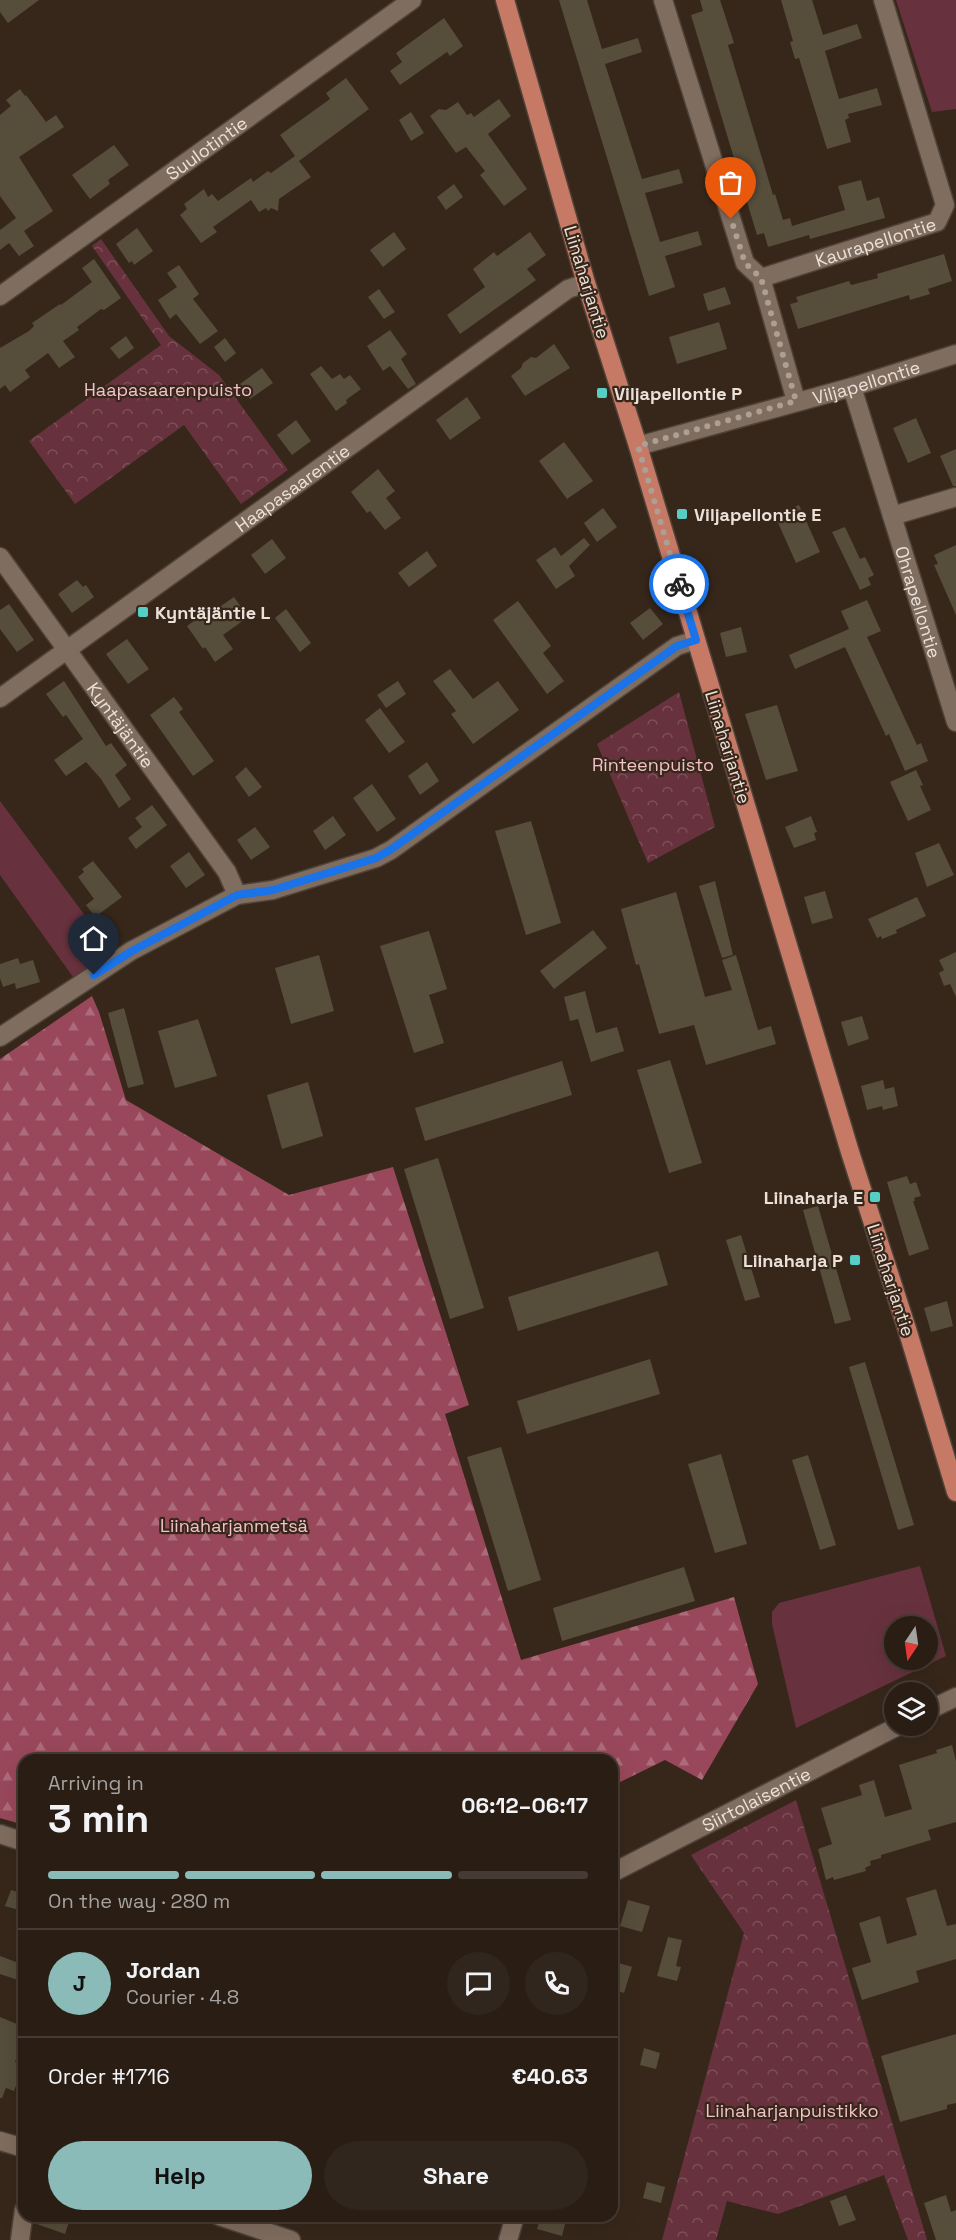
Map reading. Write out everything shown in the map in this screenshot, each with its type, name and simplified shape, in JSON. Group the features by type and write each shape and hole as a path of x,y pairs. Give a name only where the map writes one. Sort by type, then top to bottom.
{"main road":[{"name":"Liinaharjantie","path":"505,0 586,283 638,446 852,1158 956,1492"}],"street":[{"name":"Suulotintie","path":"0,296 412,0"},
{"path":"663,0 745,263 761,278 796,401"},
{"name":"Kaurapellontie","path":"761,278 937,222 945,205 883,0"},
{"name":"Haapasaarentie","path":"0,698 568,289 586,283"},
{"name":"Viljapellontie","path":"638,446 852,387 956,354"},
{"name":"Ohrapellontie","path":"852,387 956,722"},
{"path":"892,516 956,497"},
{"name":"Kyntäjäntie","path":"0,557 226,872 237,895"},
{"path":"0,1036 132,951 237,895 273,890 376,858 677,646 696,640"},
{"path":"938,1706 956,1697"},
{"name":"Siirtolaisentie","path":"618,1870 884,1733"},
{"path":"0,1834 18,1840"},
{"path":"0,2140 18,2146"},
{"path":"20,2240 22,2222"},
{"path":"240,2222 291,2240"},
{"path":"508,2240 513,2222"}],"green space":[{"path":"896,0 956,0 956,109 932,112"},
{"name":"Haapasaarenpuisto","path":"101,239 169,336 219,375 288,470 241,504 184,425 75,504 29,441 161,345 92,246"},
{"name":"Rinteenpuisto","path":"679,692 715,827 648,863 597,744"},
{"path":"0,801 112,952 73,977 0,875"},
{"name":"Liinaharjanmetsä","path":"92,996 126,1100 289,1195 393,1167 469,1405 445,1414 521,1660 734,1597 758,1684 702,1780 665,1760 618,1783 618,1754 18,1754 18,1823 0,1818 0,1059"},
{"path":"920,1566 934,1616 884,1616 884,1670 917,1670 892,1682 884,1682 884,1686 796,1728 772,1624 772,1612 779,1603"},
{"path":"938,1628 946,1656 938,1660"},
{"name":"Liinaharjanpuistikko","path":"796,1800 927,2240 908,2240 884,2175 778,2214 727,2201 716,2240 662,2240 744,1933 691,1855"}],"building":[{"path":"0,0 39,0 8,23 0,12"},
{"path":"559,0 587,0 602,49 638,38 642,52 605,64 642,179 679,169 683,183 645,193 660,242 698,231 702,245 665,256 675,287 649,296"},
{"path":"700,0 720,0 734,43 728,45 773,195 775,194 783,220 790,218 792,226 845,210 838,186 861,180 867,201 879,197 885,218 810,239 809,235 768,247 764,233 757,235 691,15 703,11"},
{"path":"781,0 812,0 823,35 857,24 862,38 825,51 839,99 877,88 882,105 848,114 849,118 845,120 851,142 827,149 799,58 795,59 790,42 793,41"},
{"path":"444,18 463,46 450,56 447,52 400,85 390,71 402,62 396,53"},
{"path":"346,78 369,109 299,161 311,177 279,199 278,211 271,208 268,211 266,208 259,212 251,200 213,227 217,232 201,243 180,215 187,209 184,204 204,189 208,197 212,194 218,201 251,178 253,182 268,171 271,173 295,156 280,135 330,99 326,93"},
{"path":"20,89 46,122 56,115 64,127 19,157 53,211 24,231 34,246 19,256 9,243 0,250 0,230 16,218 0,196 0,115 11,106 6,100"},
{"path":"499,99 511,116 488,134 527,189 504,206 480,175 485,171 466,147 456,153 430,116 439,109 446,110 458,102 467,115 471,113 474,117"},
{"path":"411,112 424,133 411,141 399,120"},
{"path":"114,145 129,165 108,180 110,184 90,199 72,175"},
{"path":"454,184 463,197 446,210 437,197"},
{"path":"137,228 153,251 134,265 132,261 129,263 116,244"},
{"path":"394,232 406,249 383,267 370,250"},
{"path":"530,232 546,255 527,269 536,280 460,334 447,315 485,287 473,269 494,252 497,256"},
{"path":"944,254 952,281 928,289 930,294 910,300 909,295 798,329 790,304 798,302 796,297 849,281 851,285 878,278 877,274"},
{"path":"94,259 121,298 104,310 101,309 77,327 79,330 63,341 75,357 59,368 48,353 25,370 30,377 10,392 5,385 0,389 0,348 29,331 34,326 32,323 92,282 82,268"},
{"path":"179,265 199,294 193,299 218,331 200,344 176,314 170,319 158,300 177,287 167,273"},
{"path":"725,287 731,304 708,311 703,294"},
{"path":"379,289 395,312 384,319 368,297"},
{"path":"719,322 727,349 677,364 669,337"},
{"path":"390,330 407,354 401,359 416,384 408,389 390,366 383,371 367,346"},
{"path":"126,336 134,348 119,359 110,348"},
{"path":"225,338 236,353 225,362 214,347"},
{"path":"554,344 570,368 525,396 511,376 531,357 536,358"},
{"path":"321,366 332,379 340,374 344,379 350,375 361,389 336,411 310,374"},
{"path":"262,368 273,383 250,399 240,384"},
{"path":"467,397 481,418 450,440 436,420"},
{"path":"916,418 931,453 908,463 893,428"},
{"path":"296,420 311,441 292,455 277,435"},
{"path":"564,442 593,481 567,499 539,461"},
{"path":"956,449 956,486 953,486 940,456"},
{"path":"378,469 395,491 386,498 401,518 385,530 370,511 367,513 351,492"},
{"path":"799,505 820,552 796,563 775,516"},
{"path":"603,508 617,527 597,542 584,523"},
{"path":"845,527 860,559 865,557 874,575 868,578 871,585 860,590 832,532"},
{"path":"584,538 590,545 569,566 575,576 556,589 536,560 555,547 561,556"},
{"path":"272,539 286,558 265,574 251,555"},
{"path":"956,545 956,615 934,565 938,564 934,555"},
{"path":"427,551 437,566 409,587 398,573"},
{"path":"77,580 83,587 86,585 94,597 72,613 58,594"},
{"path":"234,597 248,617 223,635 233,649 215,662 187,626 216,605 218,608"},
{"path":"867,600 881,631 867,637 917,745 921,743 928,761 905,771 889,734 886,736 845,647 795,669 789,655 849,629 841,611"},
{"path":"518,601 551,646 543,653 564,681 547,694 493,620"},
{"path":"9,604 34,640 17,652 0,629 0,610"},
{"path":"650,608 663,624 643,640 630,623"},
{"path":"286,609 311,643 300,652 275,618"},
{"path":"741,627 747,652 726,657 720,633"},
{"path":"127,639 149,669 128,684 106,654"},
{"path":"450,669 473,699 498,681 519,710 473,744 451,714 456,711 433,681"},
{"path":"64,681 106,746 111,743 127,765 115,775 131,799 119,808 101,779 86,762 66,776 54,760 83,739 66,715 63,717 46,694"},
{"path":"398,681 406,694 386,708 377,695"},
{"path":"174,697 183,709 179,712 214,761 193,776 150,715"},
{"path":"777,705 798,771 766,780 745,714"},
{"path":"380,708 405,742 389,753 365,720"},
{"path":"427,762 439,781 420,795 408,776"},
{"path":"246,767 262,787 249,797 235,777"},
{"path":"916,770 923,785 920,786 931,810 908,821 890,782"},
{"path":"372,784 396,819 377,832 353,798"},
{"path":"152,805 167,825 136,849 128,838 142,827 135,818"},
{"path":"333,816 346,835 325,850 313,831"},
{"path":"811,816 817,832 814,833 816,840 794,848 785,827"},
{"path":"531,821 561,923 526,935 495,831"},
{"path":"255,827 270,847 251,860 237,840"},
{"path":"939,843 954,875 927,887 915,853"},
{"path":"189,852 205,875 186,888 170,866"},
{"path":"93,861 122,897 95,917 86,905 94,899 78,877 84,872 82,869"},
{"path":"715,881 733,955 722,958 699,886"},
{"path":"825,891 833,918 812,924 804,897"},
{"path":"676,892 705,997 732,990 722,960 736,955 758,1030 771,1026 776,1044 706,1065 694,1025 659,1034 639,964 636,965 621,909"},
{"path":"917,897 926,916 896,930 897,933 882,939 881,936 877,938 868,919"},
{"path":"593,930 607,948 554,989 540,971"},
{"path":"429,931 447,989 429,995 444,1043 414,1053 380,946"},
{"path":"956,952 956,997 950,984 944,986 939,973 944,970 939,960"},
{"path":"319,955 334,1011 291,1024 275,968"},
{"path":"18,958 20,964 33,960 40,982 16,989 15,983 3,987 0,978 0,964"},
{"path":"585,991 596,1033 617,1027 624,1051 591,1062 578,1019 570,1021 564,997"},
{"path":"124,1008 144,1084 128,1088 108,1013"},
{"path":"862,1016 869,1039 848,1046 841,1022"},
{"path":"198,1019 217,1076 175,1088 158,1031"},
{"path":"670,1060 702,1163 669,1173 637,1070"},
{"path":"562,1061 572,1095 425,1141 415,1108"},
{"path":"883,1080 885,1089 894,1087 898,1106 883,1110 882,1106 867,1110 861,1086"},
{"path":"308,1082 323,1136 282,1149 267,1095"},
{"path":"438,1158 484,1308 450,1319 404,1169"},
{"path":"907,1176 910,1184 916,1182 921,1196 914,1198 915,1201 913,1201 929,1249 909,1256 887,1182"},
{"path":"818,1206 851,1320 835,1324 803,1210"},
{"path":"741,1235 760,1297 745,1301 726,1240"},
{"path":"658,1251 668,1285 518,1331 508,1297"},
{"path":"947,1301 953,1326 931,1332 924,1308"},
{"path":"650,1359 660,1394 527,1434 517,1401"},
{"path":"865,1362 914,1525 898,1530 849,1367"},
{"path":"501,1447 541,1580 508,1591 467,1457"},
{"path":"721,1454 747,1544 715,1553 688,1464"},
{"path":"808,1455 836,1545 820,1550 792,1460"},
{"path":"684,1567 695,1601 562,1641 553,1608"},
{"path":"952,1745 956,1761 956,1822 928,1830 931,1840 881,1855 881,1858 870,1861 871,1865 865,1868 866,1871 826,1880 818,1849 832,1844 821,1808 862,1795 859,1785 874,1780 885,1817 912,1809 899,1765 937,1753 936,1750"},
{"path":"936,1889 947,1926 956,1924 956,1959 916,1971 919,1982 862,2000 852,1968 871,1962 859,1923 880,1916 887,1944 917,1935 906,1898"},
{"path":"11,1890 18,1892 18,1910 5,1906"},
{"path":"628,1900 650,1906 642,1932 620,1926"},
{"path":"668,1937 682,1940 676,1966 681,1967 677,1981 657,1976"},
{"path":"0,1956 18,1963 18,1980 0,1974"},
{"path":"618,1963 632,1967 624,1993 618,1991"},
{"path":"0,2017 18,2024 18,2054 15,2062 18,2063 18,2080 14,2091 6,2088 0,2098"},
{"path":"956,2034 956,2103 947,2105 947,2109 900,2122 881,2056"},
{"path":"644,2048 660,2053 656,2069 640,2065"},
{"path":"647,2182 665,2187 661,2203 643,2198"},
{"path":"846,2195 856,2220 839,2226 830,2201"},
{"path":"946,2195 951,2212 956,2210 956,2240 936,2240 924,2203"},
{"path":"34,2222 69,2222 65,2234"},
{"path":"539,2222 566,2222 562,2236 537,2229"}],"way so far":[{"path":"679,584 638,446 796,401 761,278 745,263 731,219"}],"place":[{"name":"Viljapellontie P","path":"602,393"},
{"name":"Viljapellontie E","path":"682,514"},
{"name":"Kyntäjäntie L","path":"143,612"},
{"name":"Liinaharja E","path":"875,1197"},
{"name":"Liinaharja P","path":"855,1260"}],"route":[{"path":"94,975 132,951 237,895 273,890 376,858 390,850 677,646 696,640 679,584"}]}
